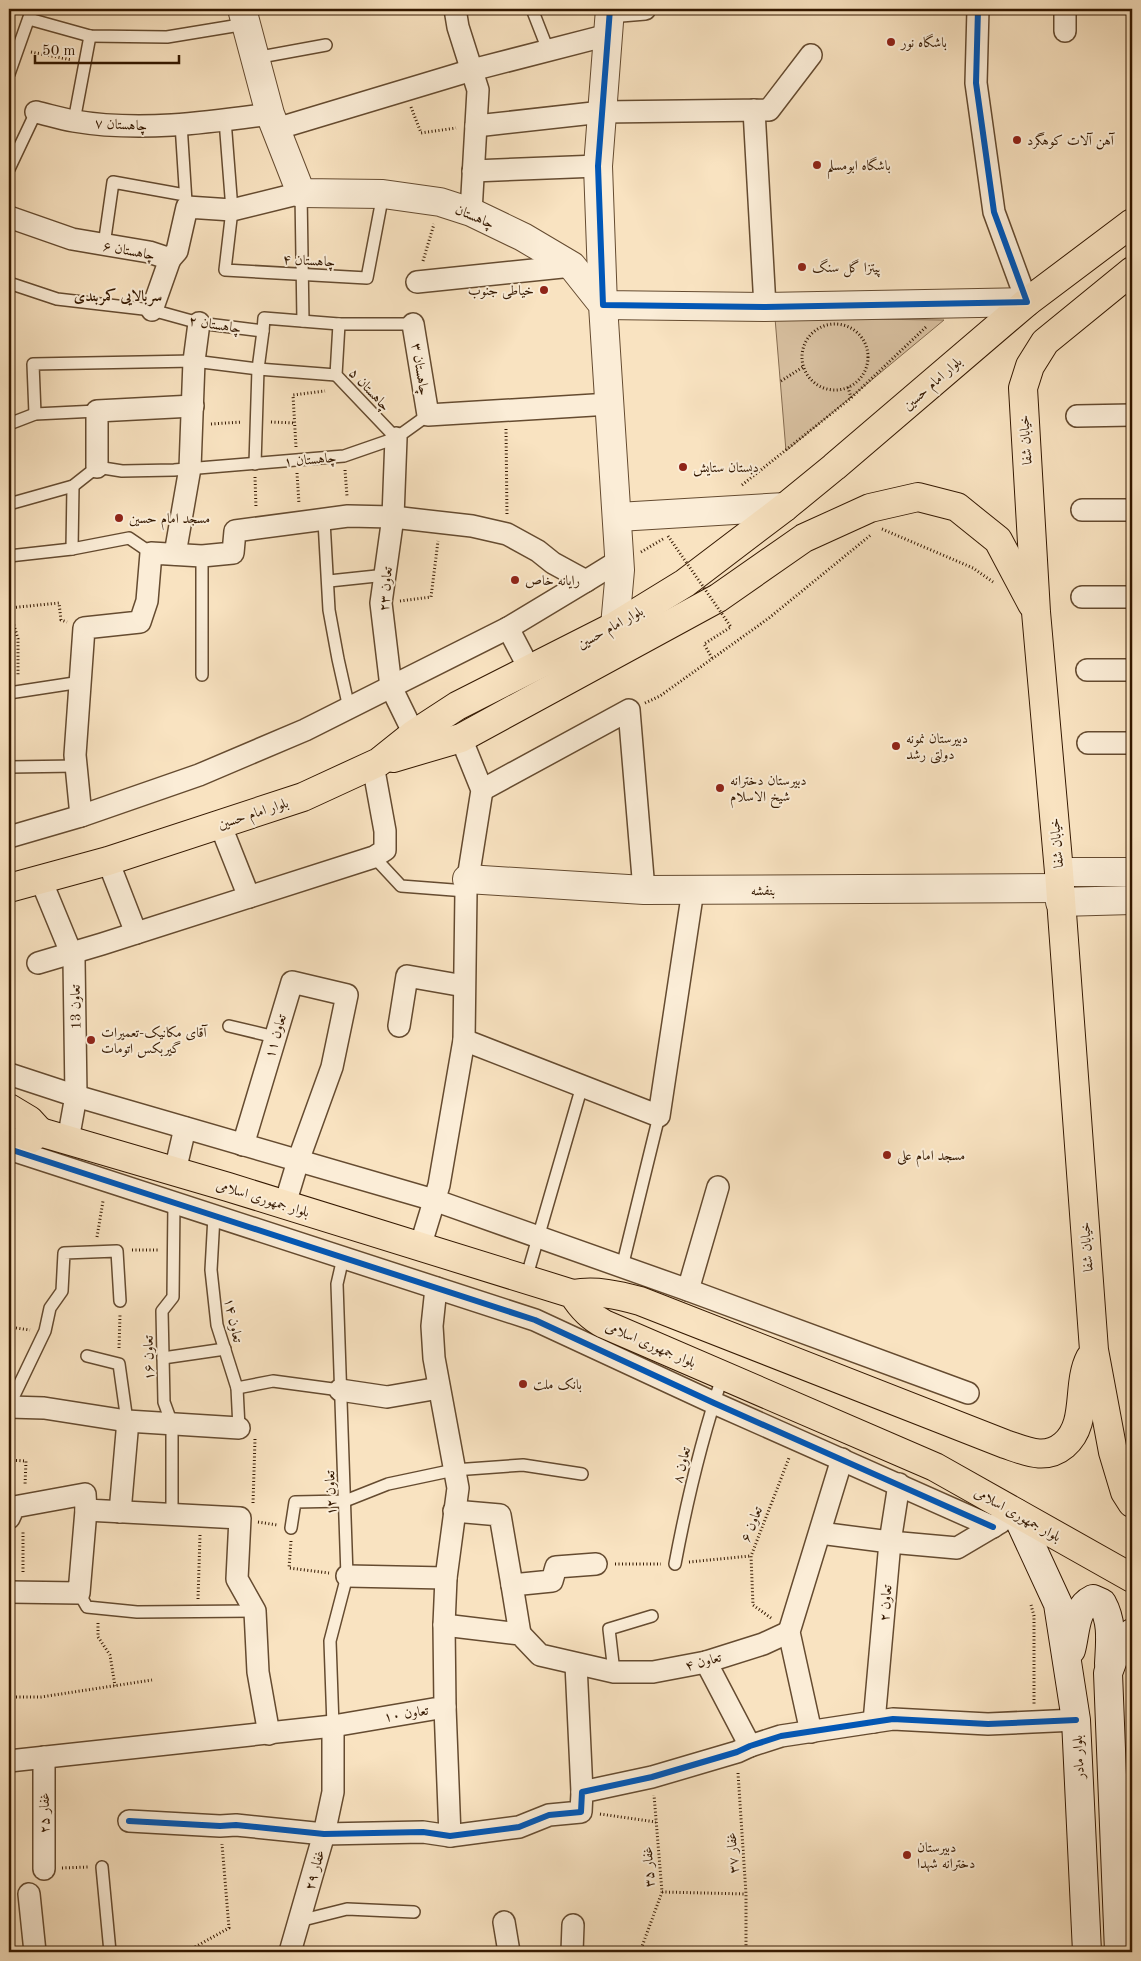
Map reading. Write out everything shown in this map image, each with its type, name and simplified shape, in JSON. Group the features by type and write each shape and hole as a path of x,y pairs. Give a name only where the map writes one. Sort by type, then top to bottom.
{"main road":[{"name":"بلوار امام حسین","path":"9,888 108,861 304,797 376,763 414,734 457,706 615,626 685,583 834,467 1027,302 1132,224"},
{"name":"خیابان شفا","path":"1094,1350 1060,888 1036,612 1023,388 1030,366 1045,342 1132,271"},
{"path":"376,763 461,738 718,598 804,538 870,508 918,497 957,507 998,540 1036,612"},
{"path":"9,1108 29,1120 40,1132 27,1141 9,1143"},
{"name":"بلوار جمهوری اسلامی","path":"40,1132 285,1204 573,1294 580,1306 594,1319 935,1466 1132,1578"},
{"path":"573,1294 605,1293 640,1301 1005,1444 1030,1453 1042,1455 1062,1446 1070,1439 1076,1429 1084,1372 1094,1350"},
{"path":"1094,1350 1113,1452 1125,1492 1132,1503"}],"street":[{"path":"455,9 478,90 471,212"},
{"name":"چاهستان ۷","path":"36,112 74,121 144,126 225,120 273,122 406,90 548,50 609,18 645,9"},
{"path":"603,306 765,307 1027,302 994,212 976,83 978,9"},
{"path":"1065,9 1065,30"},
{"path":"186,201 232,210 302,193 273,122 244,17"},
{"path":"609,18 598,166 603,306 618,517 631,556"},
{"path":"476,126 602,112 769,110 811,54"},
{"path":"754,110 765,307"},
{"path":"473,170 598,166"},
{"name":"چاهستان","path":"302,193 383,194 440,202 471,212 523,237 572,266 603,306"},
{"name":"چاهستان ۶","path":"9,217 72,239 149,252 170,259 177,251 186,201"},
{"path":"152,310 170,259"},
{"path":"417,282 572,266"},
{"path":"175,554 190,468 194,361 199,323"},
{"name":"چاهستان ۳","path":"414,324 428,415"},
{"path":"428,415 610,404"},
{"path":"97,467 97,411 193,406"},
{"path":"1077,416 1132,415"},
{"name":"تعاون ۲۳","path":"396,438 393,517 381,603 391,687 414,734"},
{"path":"618,517 784,506"},
{"path":"1082,510 1132,510"},
{"path":"81,816 75,755 84,628 140,622 147,600 150,553 202,556 232,552 234,531 324,521 348,516 393,517 440,524 472,526 507,534 586,581"},
{"path":"615,626 620,570 631,556"},
{"path":"9,837 81,816 199,775 305,730 508,628 631,556"},
{"path":"1082,597 1132,597"},
{"path":"508,628 530,670"},
{"path":"1087,670 1132,670"},
{"path":"482,790 629,710 644,890"},
{"path":"420,1247 439,1184 464,1040 466,885 482,790 461,738"},
{"path":"1088,743 1132,743"},
{"path":"38,963 374,857 386,850 386,831 376,763"},
{"path":"220,824 249,897"},
{"path":"108,861 136,933"},
{"path":"1060,888 1132,872"},
{"name":"تعاون 13","path":"41,880 74,960 76,1096 68,1140"},
{"name":"بنفشه","path":"466,885 644,890 1060,888"},
{"path":"1060,888 1132,900"},
{"path":"464,1040 659,1116 693,890"},
{"path":"399,1026 407,976 464,986"},
{"name":"تعاون ۱۱","path":"242,1145 292,982 347,995 332,1067 298,1161"},
{"path":"10,1076 434,1200 688,1290 968,1393"},
{"path":"175,1172 185,1128"},
{"path":"9,1149 535,1320 714,1403 842,1458 993,1527"},
{"path":"285,1204 298,1161"},
{"path":"688,1290 718,1187"},
{"path":"640,1301 649,1276"},
{"name":"تعاون ۱۰","path":"9,1761 269,1734 333,1726 445,1707 444,1625 446,1578 458,1488 434,1358 432,1326 436,1288"},
{"path":"340,1390 388,1397 439,1388"},
{"path":"9,1406 44,1408 126,1421 239,1428"},
{"path":"120,1512 127,1432 126,1421"},
{"path":"810,1732 789,1632 842,1458"},
{"name":"تعاون ۲","path":"874,1722 890,1542 899,1484"},
{"path":"9,1518 14,1507 85,1494 86,1510 79,1593 9,1592"},
{"path":"86,1510 246,1520 236,1579 255,1611 258,1672 269,1734"},
{"path":"444,1625 520,1634 500,1515 454,1511"},
{"path":"820,1533 957,1548 1016,1513"},
{"name":"بلوار مادر","path":"1016,1513 1058,1604 1076,1720 1086,1952"},
{"path":"512,1585 552,1581 556,1566 596,1564"},
{"path":"347,1576 446,1578"},
{"path":"1067,1663 1079,1611 1084,1603 1093,1599 1102,1603 1108,1613 1111,1629 1108,1673 1119,1952"},
{"name":"تعاون ۴","path":"520,1634 540,1655 614,1672 653,1672 706,1662 763,1644 789,1632"},
{"path":"1108,1673 1117,1649 1132,1633"},
{"path":"706,1662 743,1749"},
{"path":"576,1664 581,1802"},
{"path":"445,1707 450,1836"},
{"path":"129,1821 220,1826 236,1825 324,1834 423,1832 450,1836 519,1827 581,1802 652,1777 780,1736 893,1719 988,1724 1076,1720"},
{"name":"غفار ۲۹","path":"290,1952 324,1834 333,1792 333,1726"},
{"name":"غفار ۲۵","path":"44,1757 44,1869"},
{"path":"29,1894 35,1952"},
{"path":"504,1922 509,1952"},
{"path":"572,1951 573,1925"}],"lane":[{"path":"532,9 548,50"},
{"path":"9,74 30,14 90,36 167,37 244,17"},
{"path":"74,121 90,36"},
{"path":"255,58 326,45"},
{"name":"چاهستان ۷","path":"9,169 36,112"},
{"path":"225,120 232,210"},
{"path":"104,245 113,182 186,201 181,124"},
{"path":"302,193 303,321"},
{"name":"چاهستان ۴","path":"232,210 225,270 367,278 383,194"},
{"name":"چاهستان ۲","path":"9,283 57,299 152,310 199,323 263,331"},
{"path":"255,464 258,369 264,318 339,324 414,324"},
{"name":"چاهستان ۵","path":"339,324 336,376 396,438"},
{"path":"35,414 33,364 194,361 336,376"},
{"path":"9,424 35,414 97,411"},
{"name":"چاهستان ۱","path":"97,467 122,471 190,468 344,456 396,438 428,415"},
{"path":"9,504 73,486 97,467"},
{"path":"72,549 73,486"},
{"path":"324,521 330,610 349,708"},
{"path":"9,556 72,549 128,538 150,553"},
{"path":"202,556 202,675"},
{"path":"329,581 386,575"},
{"path":"13,692 81,682"},
{"path":"9,764 10,767 76,766"},
{"path":"374,857 402,886 466,885"},
{"path":"229,1026 275,1036"},
{"path":"526,1279 582,1086"},
{"path":"622,1267 659,1116"},
{"name":"تعاون ۱۶","path":"172,1515 172,1424 164,1402 162,1311 173,1297 174,1202"},
{"name":"تعاون ۱۴","path":"214,1216 211,1270 217,1325 237,1388 239,1428"},
{"path":"9,1406 45,1331 50,1308 62,1291 64,1253 116,1251 120,1301"},
{"name":"تعاون ۱۲","path":"333,1726 330,1641 347,1576 338,1284 344,1258"},
{"path":"163,1358 224,1349"},
{"path":"87,1356 118,1364 126,1421"},
{"name":"تعاون ۸","path":"675,1564 685,1510 723,1375"},
{"path":"237,1388 273,1381 340,1390"},
{"path":"291,1528 295,1502 345,1501 388,1484 454,1470 523,1465 582,1474"},
{"path":"79,1593 87,1607 137,1612 255,1611"},
{"path":"614,1672 609,1629 652,1616"},
{"path":"102,1867 110,1952"},
{"path":"299,1921 347,1909 414,1912"}],"path":[{"path":"18,50 85,63"},
{"path":"406,90 421,134 476,126"},
{"path":"740,487 850,398 951,303"},
{"path":"828,324 850,327 865,342 868,353 867,364 857,382 848,387 837,390 826,389 816,384 803,367 804,345 809,336 818,328 828,324"},
{"path":"780,381 803,367"},
{"path":"848,387 850,398"},
{"path":"300,523 293,395 348,388"},
{"path":"506,411 507,534"},
{"path":"344,456 348,516"},
{"path":"255,464 256,529"},
{"path":"381,603 431,597 440,524"},
{"path":"629,710 660,696 768,618 879,528 973,568 997,584"},
{"path":"631,556 668,536 730,627 704,644 712,658"},
{"path":"13,692 18,638 9,608 59,603 61,620 84,628"},
{"path":"95,1252 106,1180"},
{"path":"116,1251 173,1249"},
{"path":"118,1364 120,1301"},
{"path":"239,1428 256,1431 246,1520 291,1528 290,1568 347,1576"},
{"path":"198,1612 200,1517"},
{"path":"1030,1600 1034,1616 1035,1722"},
{"path":"97,1608 98,1637 110,1655 114,1686"},
{"path":"9,1697 41,1697 152,1680"},
{"path":"581,1802 656,1822"},
{"path":"186,1952 229,1928 220,1826"},
{"path":"662,1892 746,1894"},
{"path":"572,1951 640,1952"}],"shaded area":[{"path":"775,318 944,320 786,451"}],"cycle path":[{"path":"610,9 598,166 603,305 765,307 1027,302 994,212 976,83 978,9"},
{"path":"9,1149 535,1320 714,1403 993,1527"},
{"path":"129,1821 220,1826 236,1825 324,1834 423,1832 450,1836 519,1827 549,1815 581,1812 582,1792 652,1777 737,1752 781,1736 893,1719 988,1724 1076,1720"}],"place":[{"name":"باشگاه نور","path":"891,42"},
{"name":"آهن آلات کوهگرد","path":"1017,140"},
{"name":"باشگاه ابومسلم","path":"817,165"},
{"name":"پیتزا گل سنگ","path":"802,267"},
{"name":"خیاطی جنوب","path":"544,290"},
{"name":"دبستان ستایش","path":"683,467"},
{"name":"مسجد امام حسین","path":"119,518"},
{"name":"رایانه خاص","path":"515,580"},
{"name":"دبیرستان نمونه دولتی رشد","path":"896,746"},
{"name":"دبیرستان دخترانه شیخ الاسلام","path":"720,788"},
{"name":"آقای مکانیک-تعمیرات گیربکس اتومات","path":"91,1040"},
{"name":"مسجد امام علی","path":"887,1155"},
{"name":"بانک ملت","path":"523,1384"},
{"name":"دبیرستان دخترانه شهدا","path":"907,1855"}],"district":[{"name":"سربالایی کمربندی","path":"118,296"}]}
